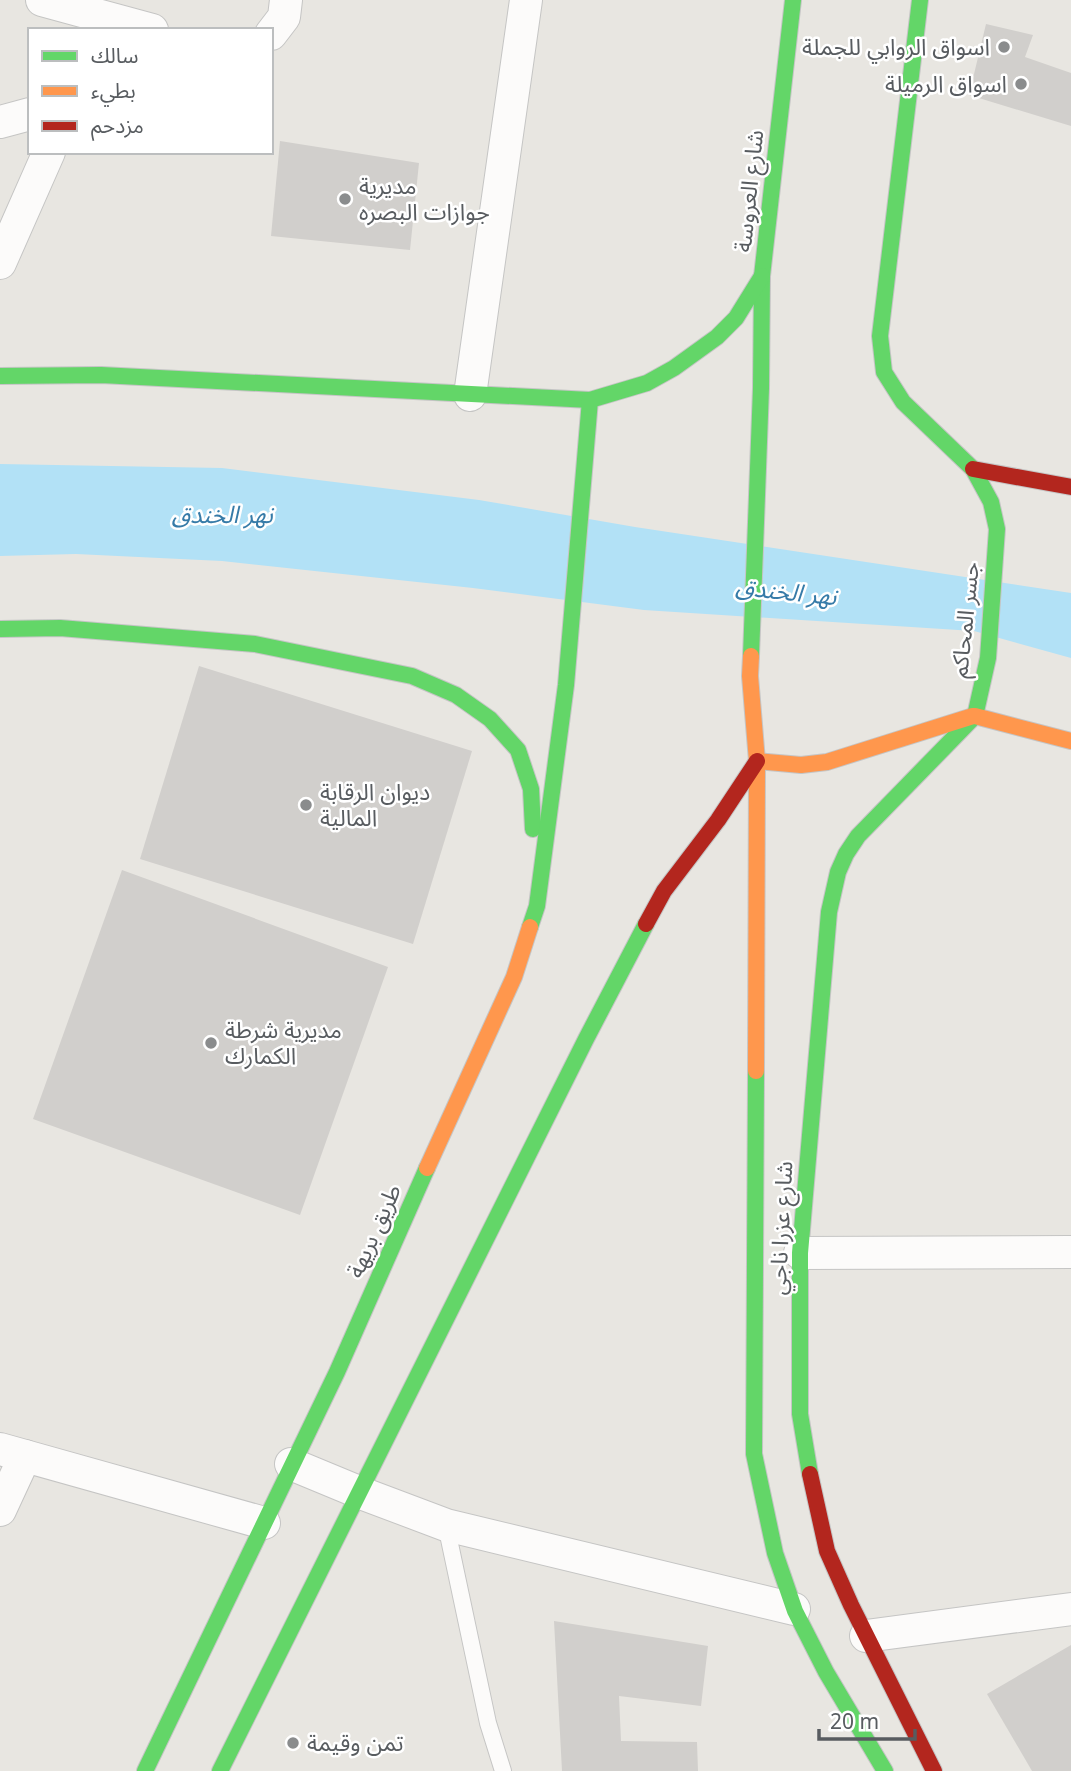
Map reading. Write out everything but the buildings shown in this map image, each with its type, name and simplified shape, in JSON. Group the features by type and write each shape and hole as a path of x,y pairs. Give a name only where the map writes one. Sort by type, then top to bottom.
{"main road":[{"name":"شارع العروسة","path":"750,676 761,388 762,276 793,0"},
{"name":"جسر المحاكم","path":"920,0 880,337 884,372 903,402 973,469 991,502 997,529 988,658 975,716"},
{"path":"0,376 101,375 590,400 647,383 674,368 717,337 736,318 762,276"},
{"name":"طريق بريهة","path":"145,1771 337,1372 514,977 537,906 566,685 590,400"},
{"path":"973,469 1071,487"},
{"path":"0,629 60,628 255,644 412,676 456,695 490,719 517,750 531,789 537,906"},
{"name":"شارع عزرا ناجي","path":"750,676 757,761 754,1454 778,1562 794,1609 814,1651 885,1771"},
{"path":"220,1771 586,1039 664,891 718,820 757,761 801,765 827,762 975,716 1071,741"},
{"name":"شارع عزرا ناجي","path":"934,1771 866,1636 827,1551 804,1450 800,1414 800,1253 829,912 836,873 846,851 858,836 975,716"}],"street":[{"path":"42,0 117,25 138,28"},
{"path":"273,32 284,18 286,0"},
{"path":"470,395 526,0"},
{"path":"0,122 28,115"},
{"path":"0,263 48,154"},
{"path":"800,1253 1071,1252"},
{"path":"0,1510 13,1453 264,1523"},
{"path":"291,1464 446,1525 794,1609"},
{"path":"866,1636 1071,1609"}],"lane":[{"path":"446,1525 488,1723 503,1771"}],"water":[{"name":"نهر الخندق","path":"0,464 222,468 479,500 635,527 1071,593 1071,658 974,631 644,610 473,588 222,561 76,554 0,556"}],"traffic: fast":[{"path":"751,656 761,388 762,276 793,0"},
{"path":"920,0 880,336 884,372 903,402 973,469 991,502 997,529 988,658 975,716"},
{"path":"530,927 537,906 566,685 590,400 647,383 674,368 717,337 736,318 762,276"},
{"path":"0,376 101,375 590,400"},
{"path":"0,629 60,628 255,644 412,676 456,695 490,719 518,750 531,789 533,829"},
{"path":"810,1474 800,1414 800,1253 829,912 838,872 858,836 975,716"},
{"path":"220,1771 646,924"},
{"path":"756,1071 754,1454 775,1553 795,1611 826,1672 885,1771"},
{"path":"145,1771 337,1372 427,1168"}],"traffic: slow":[{"path":"751,656 750,676 757,761 756,1071"},
{"path":"757,761 801,765 827,762 973,716"},
{"path":"975,716 1071,741"},
{"path":"427,1168 514,977 530,927"}],"traffic: jam":[{"path":"973,469 1071,487"},
{"path":"646,924 664,891 718,820 757,761"},
{"path":"810,1474 827,1551 934,1771"}],"place":[{"name":"اسواق الروابي للجملة","path":"1004,47"},
{"name":"اسواق الرميلة","path":"1021,84"},
{"name":"مديرية جوازات البصره","path":"345,199"},
{"name":"ديوان الرقابة المالية","path":"306,805"},
{"name":"مديرية شرطة الكمارك","path":"211,1043"},
{"name":"تمن وقيمة","path":"293,1743"}]}
